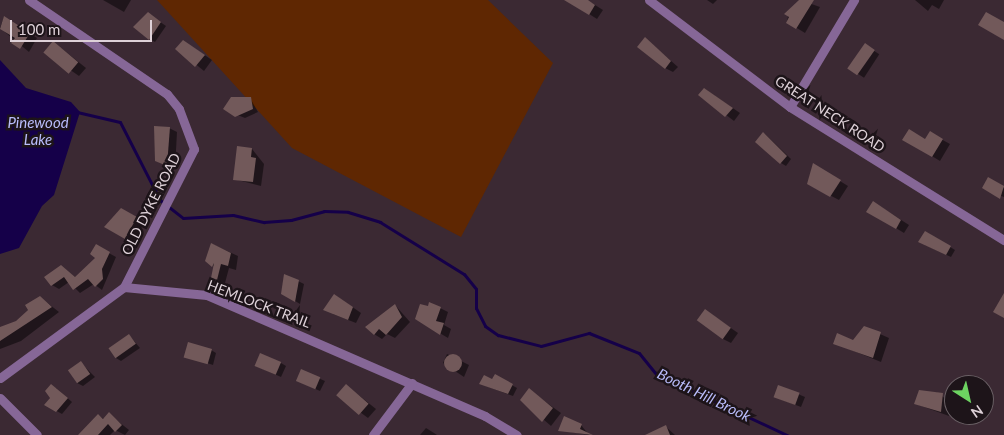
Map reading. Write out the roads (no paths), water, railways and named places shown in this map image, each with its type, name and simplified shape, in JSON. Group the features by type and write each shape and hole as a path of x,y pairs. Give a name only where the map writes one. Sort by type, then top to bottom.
{"street":[{"name":"OLD DYKE ROAD","path":"29,0 167,94 179,109 194,149 174,194 124,287"},
{"name":"GREAT NECK ROAD","path":"649,0 790,107 1004,240"},
{"path":"790,107 854,0"},
{"path":"0,378 124,287"},
{"name":"HEMLOCK TRAIL","path":"124,287 206,295 412,383 517,435"},
{"path":"373,435 412,383"},
{"path":"0,398 37,435"}],"water":[{"name":"Pinewood Lake","path":"0,60 26,88 71,102 80,112 54,195 42,206 19,248 0,254"}],"waterway":[{"name":"Booth Hill Brook","path":"77,112 120,122 160,200 183,218 233,215 264,222 291,220 324,211 348,212 380,222 464,274 476,289 476,308 485,326 498,335 541,346 589,333 639,353 656,374 787,435"}]}
